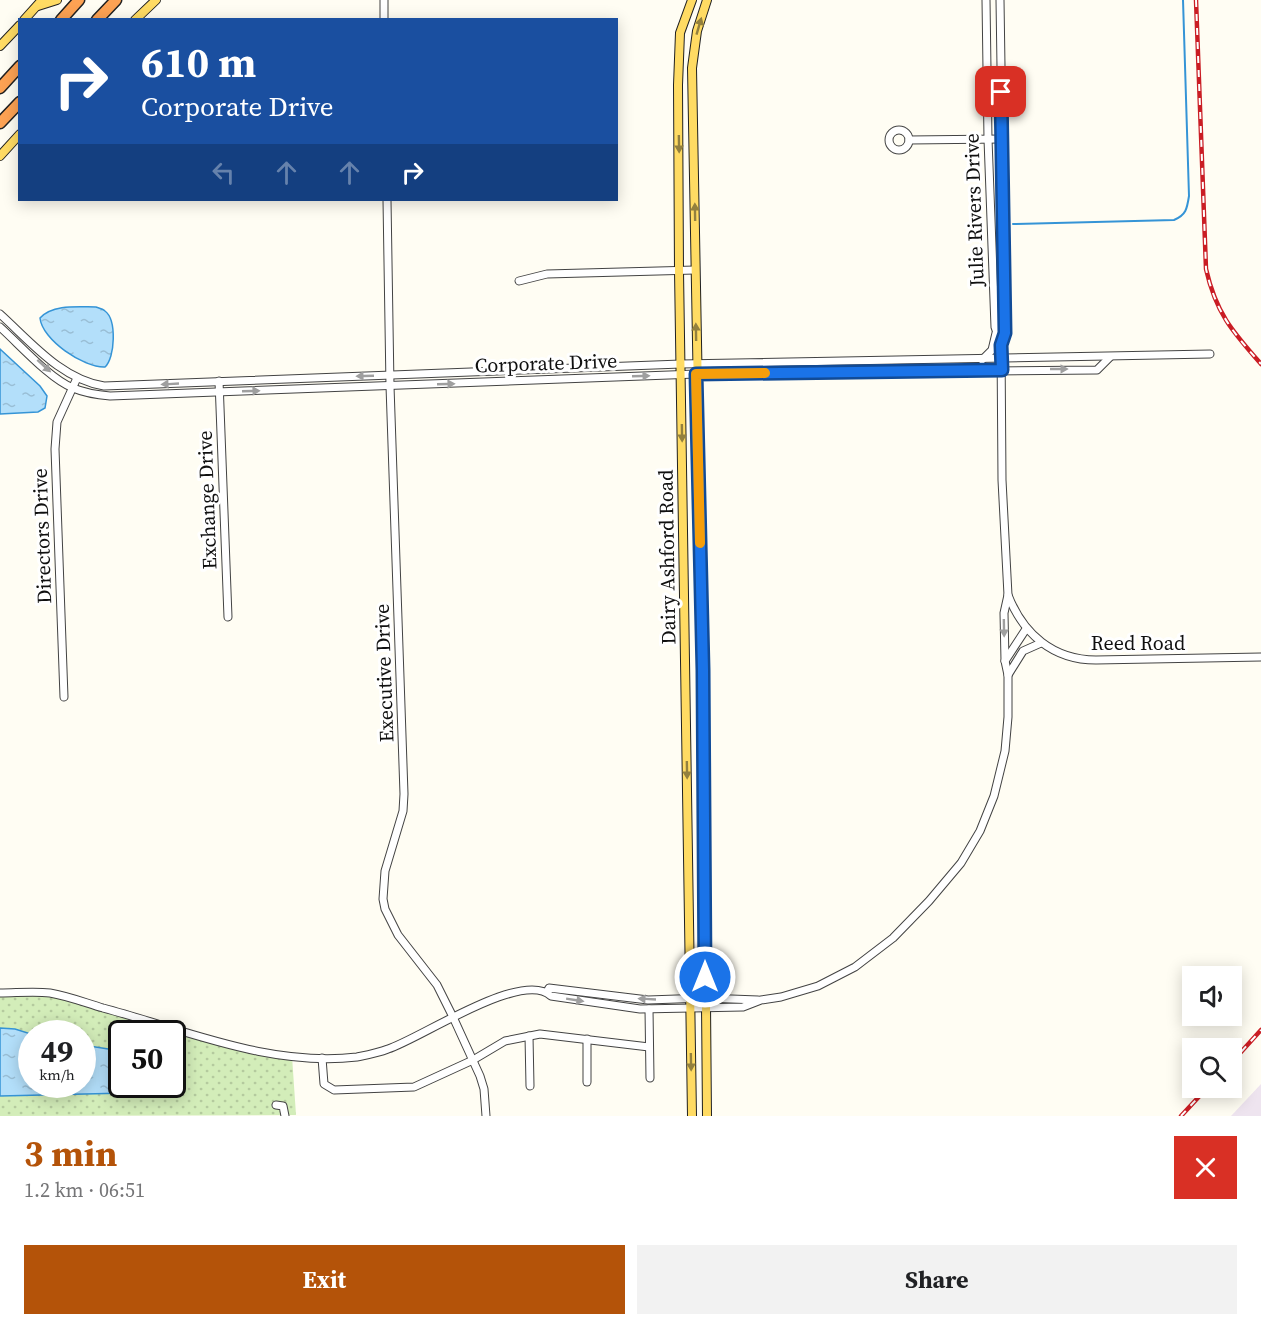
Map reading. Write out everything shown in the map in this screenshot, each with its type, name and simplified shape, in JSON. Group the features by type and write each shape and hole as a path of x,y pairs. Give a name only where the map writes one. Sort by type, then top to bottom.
{"highway":[{"path":"64,18 79,0"},
{"path":"99,18 116,0"},
{"path":"0,88 18,68"},
{"path":"0,123 18,104"}],"main road":[{"path":"26,18 39,4 57,0"},
{"name":"Dairy Ashford Road","path":"692,0 680,33 678,85 692,1116"},
{"name":"Dairy Ashford Road","path":"707,0 695,42 692,85 703,670 707,1116"},
{"path":"137,18 154,1"},
{"path":"0,46 18,27"},
{"path":"678,85 692,85"},
{"path":"678,118 693,118"},
{"path":"0,156 18,136"},
{"path":"685,670 703,670"},
{"path":"687,743 704,742"},
{"path":"688,873 704,873"},
{"path":"692,1101 707,1100"}],"street":[{"path":"384,0 384,18"},
{"name":"Julie Rivers Drive","path":"760,1000 743,1007 649,1009 551,996 547,992 549,988 648,1000 705,998 760,1000 781,997 818,986 855,967 894,938 961,862 980,831 994,796 1005,751 1008,675 1005,661 1004,613 1008,595 1002,470 1002,360 1001,345 996,333 990,198 986,0"},
{"name":"Julie Rivers Drive","path":"1000,0 1005,333 1001,345"},
{"path":"987,24 1000,23"},
{"path":"909,140 1002,139"},
{"path":"990,198 1002,200"},
{"name":"Executive Drive","path":"387,201 390,386 404,794 403,811 385,871 383,899 392,925 437,985 453,1017 484,1089 486,1116"},
{"path":"519,281 547,274 695,270"},
{"name":"Corporate Drive","path":"0,314 62,369 88,383 104,386 681,364 1002,360 1210,354"},
{"name":"Corporate Drive","path":"0,327 57,379 91,394 110,396 696,374 1097,370 1110,357"},
{"path":"982,360 992,350 996,333"},
{"path":"1033,359 1034,369"},
{"path":"846,361 846,372"},
{"path":"612,367 613,377"},
{"name":"Directors Drive","path":"64,697 55,448 57,422 76,378"},
{"name":"Exchange Drive","path":"219,381 228,617"},
{"name":"Reed Road","path":"1008,595 1018,619 1041,643 1064,655 1084,660 1261,657"},
{"path":"1005,661 1026,629"},
{"path":"1008,675 1023,651 1041,643"},
{"path":"0,993 50,993 265,1054 322,1058 357,1057 389,1049 506,993 529,990 547,992"},
{"path":"604,1004 605,995"},
{"path":"649,1009 650,1078"},
{"path":"322,1058 324,1084 334,1090 414,1086 473,1060 506,1041 540,1034 649,1047"},
{"path":"529,1036 530,1086"},
{"path":"587,1039 587,1082"},
{"path":"276,1105 283,1106 285,1116"}],"shaded area":[{"path":"1261,1084 1261,1116 1231,1116"}],"green space":[{"path":"0,993 50,993 145,1020 108,1020 108,1098 186,1098 186,1032 223,1042 292,1056 296,1115 0,1116"}],"water":[{"path":"96,307 104,310 109,316 113,330 113,348 105,367 86,363 65,351 48,335 40,318 59,308"},
{"path":"0,349 40,386 47,396 45,408 38,412 0,414"},
{"path":"0,1028 15,1029 18,1030 18,1096 0,1096"},
{"path":"96,1047 108,1049 108,1093 96,1094"}],"waterway":[{"path":"1013,224 1174,220 1183,214 1187,208 1189,196 1183,0"}],"railway":[{"path":"1196,0 1206,269 1215,298 1226,321 1261,364"},
{"path":"1242,1051 1261,1030"},
{"path":"1181,1116 1198,1098"}],"slow traffic":[{"path":"700,543 696,374 765,373"}],"route":[{"path":"705,977 703,670 696,374 1002,370 1001,345 1005,333 1001,92"}]}
